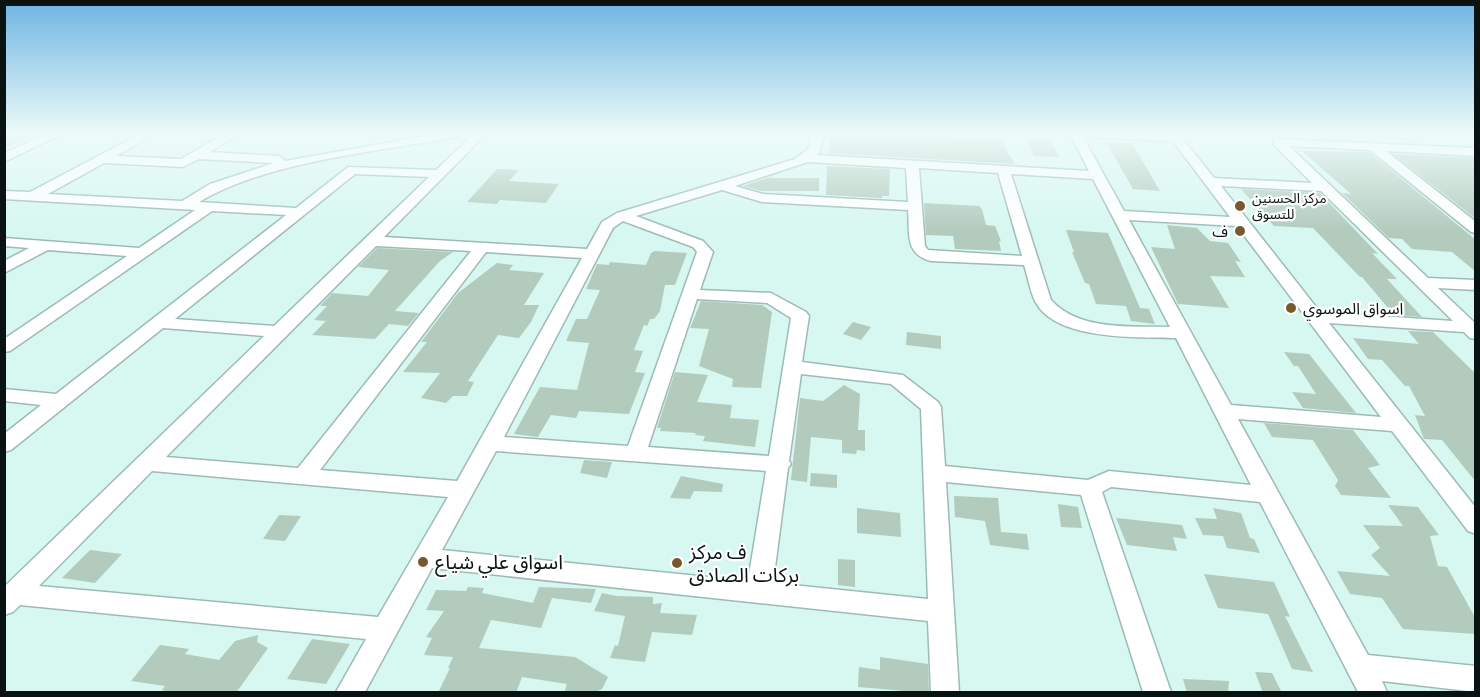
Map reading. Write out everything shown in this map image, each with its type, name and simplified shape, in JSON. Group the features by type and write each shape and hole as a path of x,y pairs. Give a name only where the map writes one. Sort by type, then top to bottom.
{"street":[{"path":"32,196 87,167"},
{"path":"183,206 215,187 278,167"},
{"path":"9,599 447,167"},
{"path":"350,693 490,443 607,225 622,216 786,167"},
{"path":"912,167 918,248 924,253 931,256 1032,261"},
{"path":"965,167 1097,175"},
{"path":"1093,167 1373,693"},
{"path":"1198,167 1398,425 1465,498 1476,525"},
{"path":"1304,167 1472,330"},
{"path":"1398,167 1476,229"},
{"path":"1003,169 1045,305 1067,321 1098,328 1182,333"},
{"path":"4,445 352,170 440,174"},
{"path":"1210,182 1325,187"},
{"path":"723,186 762,198 915,206"},
{"path":"4,195 300,212"},
{"path":"4,347 207,208"},
{"path":"1119,215 1242,222"},
{"path":"622,216 698,244 704,249 705,255 636,453"},
{"path":"371,241 592,254"},
{"path":"4,242 144,252"},
{"path":"4,268 45,245"},
{"path":"303,477 482,248"},
{"path":"1423,283 1476,285"},
{"path":"692,294 771,298 800,316 780,464 759,592"},
{"path":"1315,317 1472,330"},
{"path":"160,323 279,332"},
{"path":"793,367 896,379 931,407 945,693"},
{"path":"4,395 62,401"},
{"path":"1223,411 1398,425"},
{"path":"490,443 780,464"},
{"path":"147,463 464,490"},
{"path":"934,473 1090,488 1109,479 1268,495"},
{"path":"1090,488 1157,693"},
{"path":"425,558 941,611"},
{"path":"9,599 385,629"},
{"path":"1359,666 1476,679"}],"building":[{"path":"827,167 890,169 889,196 882,196 882,198 826,195"},
{"path":"1120,167 1146,167 1160,191 1133,189"},
{"path":"1320,167 1387,167 1476,240 1476,272 1452,252 1412,249 1402,239 1389,238 1342,193 1351,194"},
{"path":"1409,167 1476,167 1476,219"},
{"path":"497,169 519,170 509,181 559,184 546,203 500,200 497,204 467,202"},
{"path":"767,178 819,178 819,191 762,191 743,186"},
{"path":"1241,189 1320,193 1378,254 1372,253 1397,279 1387,279 1422,317 1394,315 1362,277 1313,228 1274,226"},
{"path":"924,203 979,206 986,225 995,226 1001,241 999,241 1001,251 955,249 953,236 926,235"},
{"path":"1167,225 1197,228 1210,241 1228,243 1241,262 1235,261 1245,277 1210,276 1229,308 1178,304 1151,247 1175,249"},
{"path":"1066,230 1108,233 1140,308 1149,309 1155,324 1131,321 1126,306 1096,304 1089,284 1085,283 1072,252 1074,252"},
{"path":"377,248 453,252 440,261 395,311 419,313 408,326 389,324 375,339 312,335 326,321 314,320 327,306 320,306 332,293 368,296 389,270 358,267"},
{"path":"655,251 687,253 675,285 665,285 660,311 654,319 650,319 647,326 644,325 634,350 643,351 635,372 645,373 629,414 579,411 576,418 551,415 538,437 514,434 540,387 577,390 589,343 566,341 576,319 587,319 600,290 586,289 597,264 609,265 610,262 646,265 651,253"},
{"path":"497,263 513,265 509,270 544,273 524,305 539,305 531,322 519,338 498,335 468,381 474,382 467,396 453,396 446,403 421,398 440,373 403,372 427,342 421,342 458,293"},
{"path":"701,301 762,305 772,312 761,388 732,387 733,379 699,366 709,329 690,328"},
{"path":"853,322 871,327 861,340 843,334"},
{"path":"1408,331 1433,332 1476,374 1476,482 1442,440 1424,439 1415,415 1425,416 1409,386 1405,386 1382,360 1368,359 1353,338 1419,344"},
{"path":"907,332 941,336 941,349 906,345"},
{"path":"1284,352 1309,354 1356,413 1303,408 1292,392 1316,394 1298,366 1294,366"},
{"path":"675,372 708,375 697,402 732,405 730,418 759,420 755,447 703,441 705,436 695,435 696,433 660,431 661,428 657,428"},
{"path":"844,385 860,394 858,430 865,430 865,451 857,450 856,454 842,453 842,440 811,437 807,482 791,480 800,398 823,401"},
{"path":"1264,423 1353,430 1380,465 1368,468 1391,498 1341,495 1335,486 1338,480 1313,440 1272,437"},
{"path":"584,460 612,462 607,478 580,473"},
{"path":"811,473 837,475 837,488 810,486"},
{"path":"681,476 723,484 722,492 694,491 690,499 670,498"},
{"path":"954,496 998,498 1001,532 1027,534 1029,550 990,545 985,521 955,517"},
{"path":"1058,504 1078,507 1082,528 1061,527"},
{"path":"1388,505 1418,507 1439,535 1430,536 1438,566 1447,567 1476,619 1476,634 1403,629 1382,598 1350,594 1337,571 1390,576 1371,555 1380,548 1363,525 1403,526"},
{"path":"857,508 900,513 901,537 857,533"},
{"path":"1213,508 1241,513 1250,538 1254,539 1260,553 1227,548 1223,536 1203,535 1195,518 1217,519"},
{"path":"279,515 301,516 285,541 263,539"},
{"path":"1116,518 1182,525 1187,539 1173,537 1177,551 1127,545"},
{"path":"90,550 122,554 95,583 62,578"},
{"path":"838,559 855,560 855,587 838,585"},
{"path":"1204,574 1274,582 1290,617 1285,616 1313,672 1292,669 1268,614 1218,608"},
{"path":"468,587 484,588 482,593 533,603 539,587 596,589 591,603 552,598 541,628 491,620 479,648 575,657 608,677 602,689 593,693 564,693 567,684 522,677 516,693 438,693 453,657 424,655 432,638 426,637 444,611 426,610 436,590 466,591"},
{"path":"602,593 617,596 653,597 653,604 662,603 660,613 697,615 692,635 652,632 645,662 610,658 615,645 618,646 625,616 594,611"},
{"path":"258,635 257,642 268,648 236,693 174,693 162,690 165,686 131,681 160,645 189,649 185,654 219,660 235,641"},
{"path":"312,639 350,644 326,684 287,679"},
{"path":"880,657 928,664 929,693 858,687 859,667 880,670"},
{"path":"1255,672 1272,673 1282,693 1263,693"},
{"path":"1183,679 1229,681 1228,693 1187,693"}],"place":[{"name":"مركز الحسنين للتسوق","path":"1240,206"},
{"name":"ف","path":"1240,231"},
{"name":"اسواق الموسوي","path":"1291,308"},
{"name":"اسواق علي شياع","path":"423,562"},
{"name":"ف مركز بركات الصادق","path":"677,563"}]}
